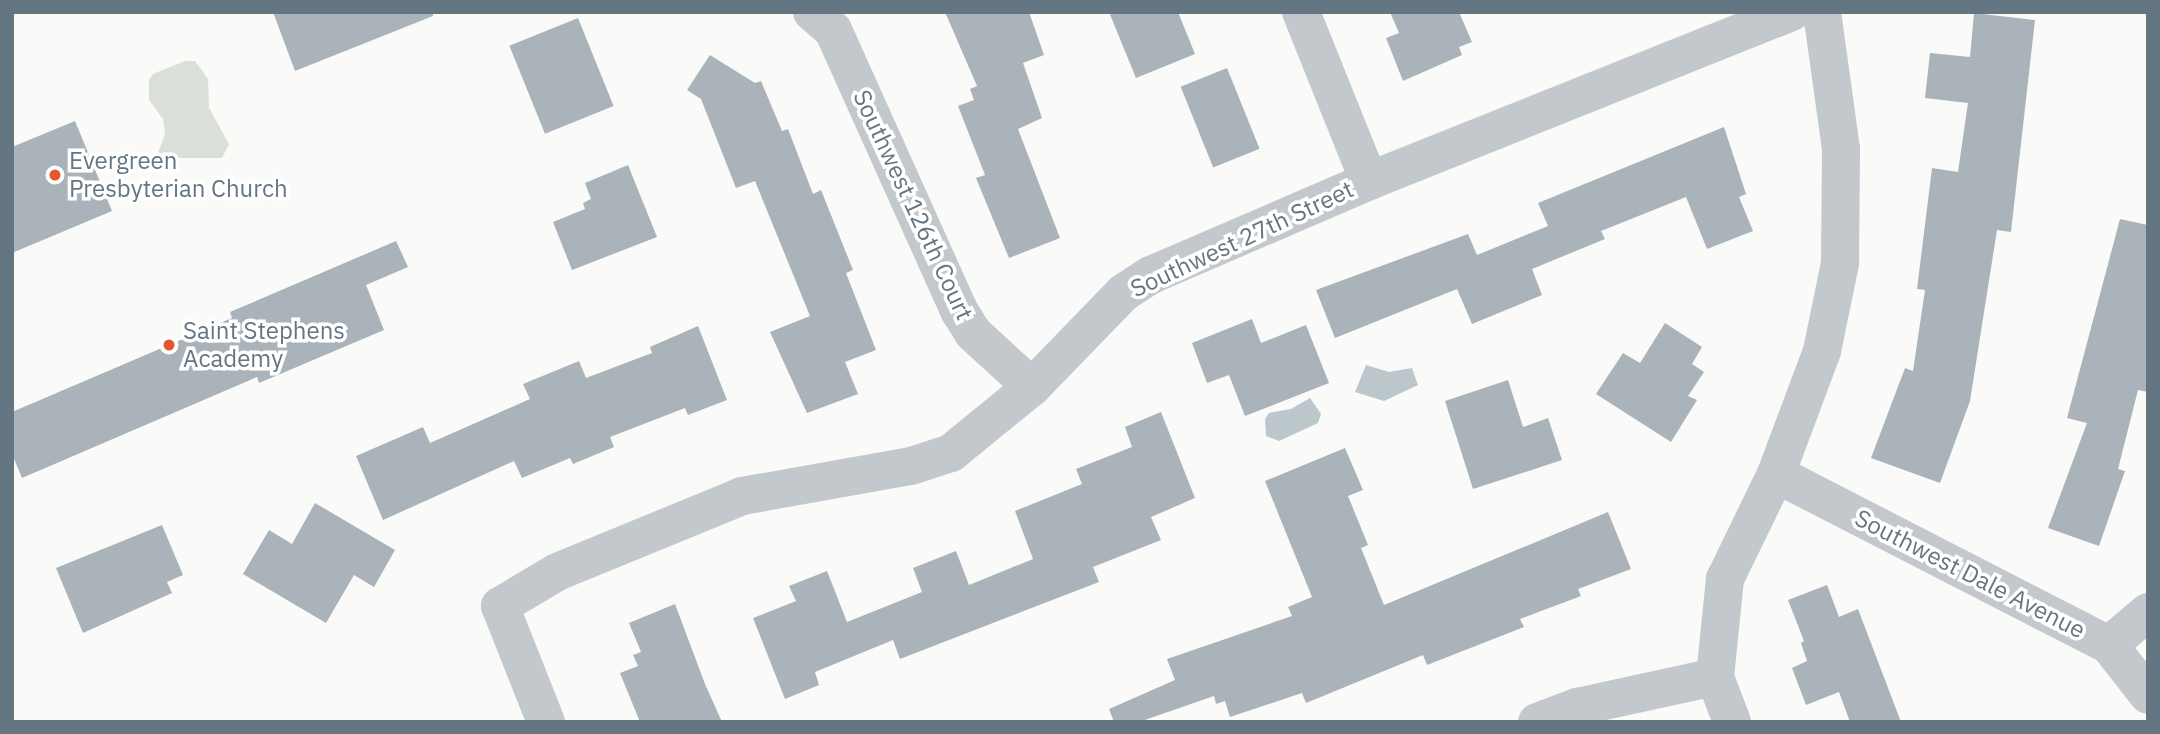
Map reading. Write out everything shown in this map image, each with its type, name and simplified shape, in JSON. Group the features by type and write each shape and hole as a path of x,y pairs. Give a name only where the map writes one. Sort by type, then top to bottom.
{"street":[{"name":"Southwest 126th Court","path":"812,12 833,30 960,313 980,340 1031,387"},
{"path":"1301,12 1369,181"},
{"name":"Southwest 27th Street","path":"546,722 500,606 557,572 742,496 911,466 951,453 1031,387 1123,293 1151,275 1369,181 1791,12"},
{"path":"1732,722 1715,677 1726,579 1776,474 1822,351 1840,263 1841,149 1822,12"},
{"name":"Southwest Dale Avenue","path":"1776,474 2109,645 2148,695"},
{"path":"2109,645 2148,612"},
{"path":"1537,722 1577,707 1715,677"}],"shaded area":[{"path":"185,61 195,61 208,79 209,108 229,144 222,158 172,158 166,162 158,153 165,134 163,119 149,100 149,80 153,74"},
{"path":"1366,365 1389,372 1412,368 1418,385 1384,401 1355,392"},
{"path":"1310,398 1321,414 1318,423 1279,441 1266,436 1265,419 1269,413 1291,409"}],"building":[{"path":"273,12 433,12 433,16 295,71"},
{"path":"945,12 1029,12 1044,55 1023,63 1042,118 1018,129 1060,238 1009,258 976,178 985,175 958,106 974,100 970,89 977,86"},
{"path":"1109,12 1178,12 1195,54 1136,78"},
{"path":"1390,12 1459,12 1472,42 1459,47 1462,55 1403,81 1386,38 1399,33"},
{"path":"1974,13 2035,20 2011,232 1997,230 1970,401 1940,483 1871,458 1905,368 1913,371 1925,290 1917,289 1932,168 1958,172 1968,103 1925,98 1930,53 1970,57"},
{"path":"578,18 614,106 545,134 509,46"},
{"path":"710,55 755,83 761,81 782,131 788,129 813,194 821,190 853,270 846,273 876,350 845,362 858,394 807,413 770,332 810,316 755,181 736,188 701,99 687,90"},
{"path":"1227,68 1260,149 1213,167 1181,87"},
{"name":"Evergreen Presbyterian Church","path":"75,121 112,211 12,253 12,147"},
{"path":"1724,127 1746,194 1739,197 1753,231 1707,249 1686,197 1601,231 1605,239 1532,269 1542,295 1472,324 1457,289 1335,338 1316,290 1468,234 1477,255 1548,226 1538,203"},
{"path":"628,165 657,237 572,270 553,222 585,209 583,203 591,199 585,183"},
{"path":"2120,219 2148,225 2148,392 2138,390 2118,469 2125,471 2099,546 2048,528 2087,423 2067,418"},
{"path":"396,241 408,267 366,285 384,330 259,383 257,377 22,478 12,454 12,412 232,318 230,312"},
{"path":"1252,319 1261,343 1306,325 1329,383 1245,416 1229,375 1207,383 1192,343"},
{"path":"1665,323 1702,347 1692,364 1704,372 1688,396 1697,400 1671,442 1596,394 1623,353 1640,363"},
{"path":"698,326 727,400 688,415 685,408 610,437 614,447 573,464 570,458 522,478 514,461 383,520 356,456 423,427 430,443 530,399 523,384 579,361 586,378 652,353 650,347"},
{"path":"1508,380 1523,427 1548,418 1562,460 1473,489 1445,401"},
{"path":"1161,412 1195,498 1151,517 1161,540 1093,567 1099,582 900,659 893,640 815,672 819,685 785,699 753,618 796,601 789,586 827,571 847,622 922,592 913,568 956,551 969,585 1033,559 1015,511 1082,484 1076,469 1132,447 1125,427"},
{"path":"1345,448 1363,490 1348,496 1368,545 1361,548 1384,605 1608,512 1631,569 1578,589 1581,596 1520,619 1524,627 1427,665 1423,655 1306,703 1302,693 1230,717 1225,701 1216,704 1214,696 1139,722 1114,722 1109,709 1175,680 1167,659 1292,616 1288,607 1312,597 1265,481"},
{"path":"315,503 395,550 374,587 354,575 326,623 243,574 269,530 292,544"},
{"path":"162,525 183,575 167,582 172,593 83,633 56,568"},
{"path":"1827,585 1839,617 1858,609 1901,722 1850,722 1839,692 1806,705 1792,668 1807,661 1801,643 1804,641 1788,600"},
{"path":"675,604 722,722 640,722 620,673 638,666 633,655 641,652 629,623"}],"place":[{"name":"Evergreen Presbyterian Church","path":"55,175"},
{"name":"Saint Stephens Academy","path":"169,345"}]}
